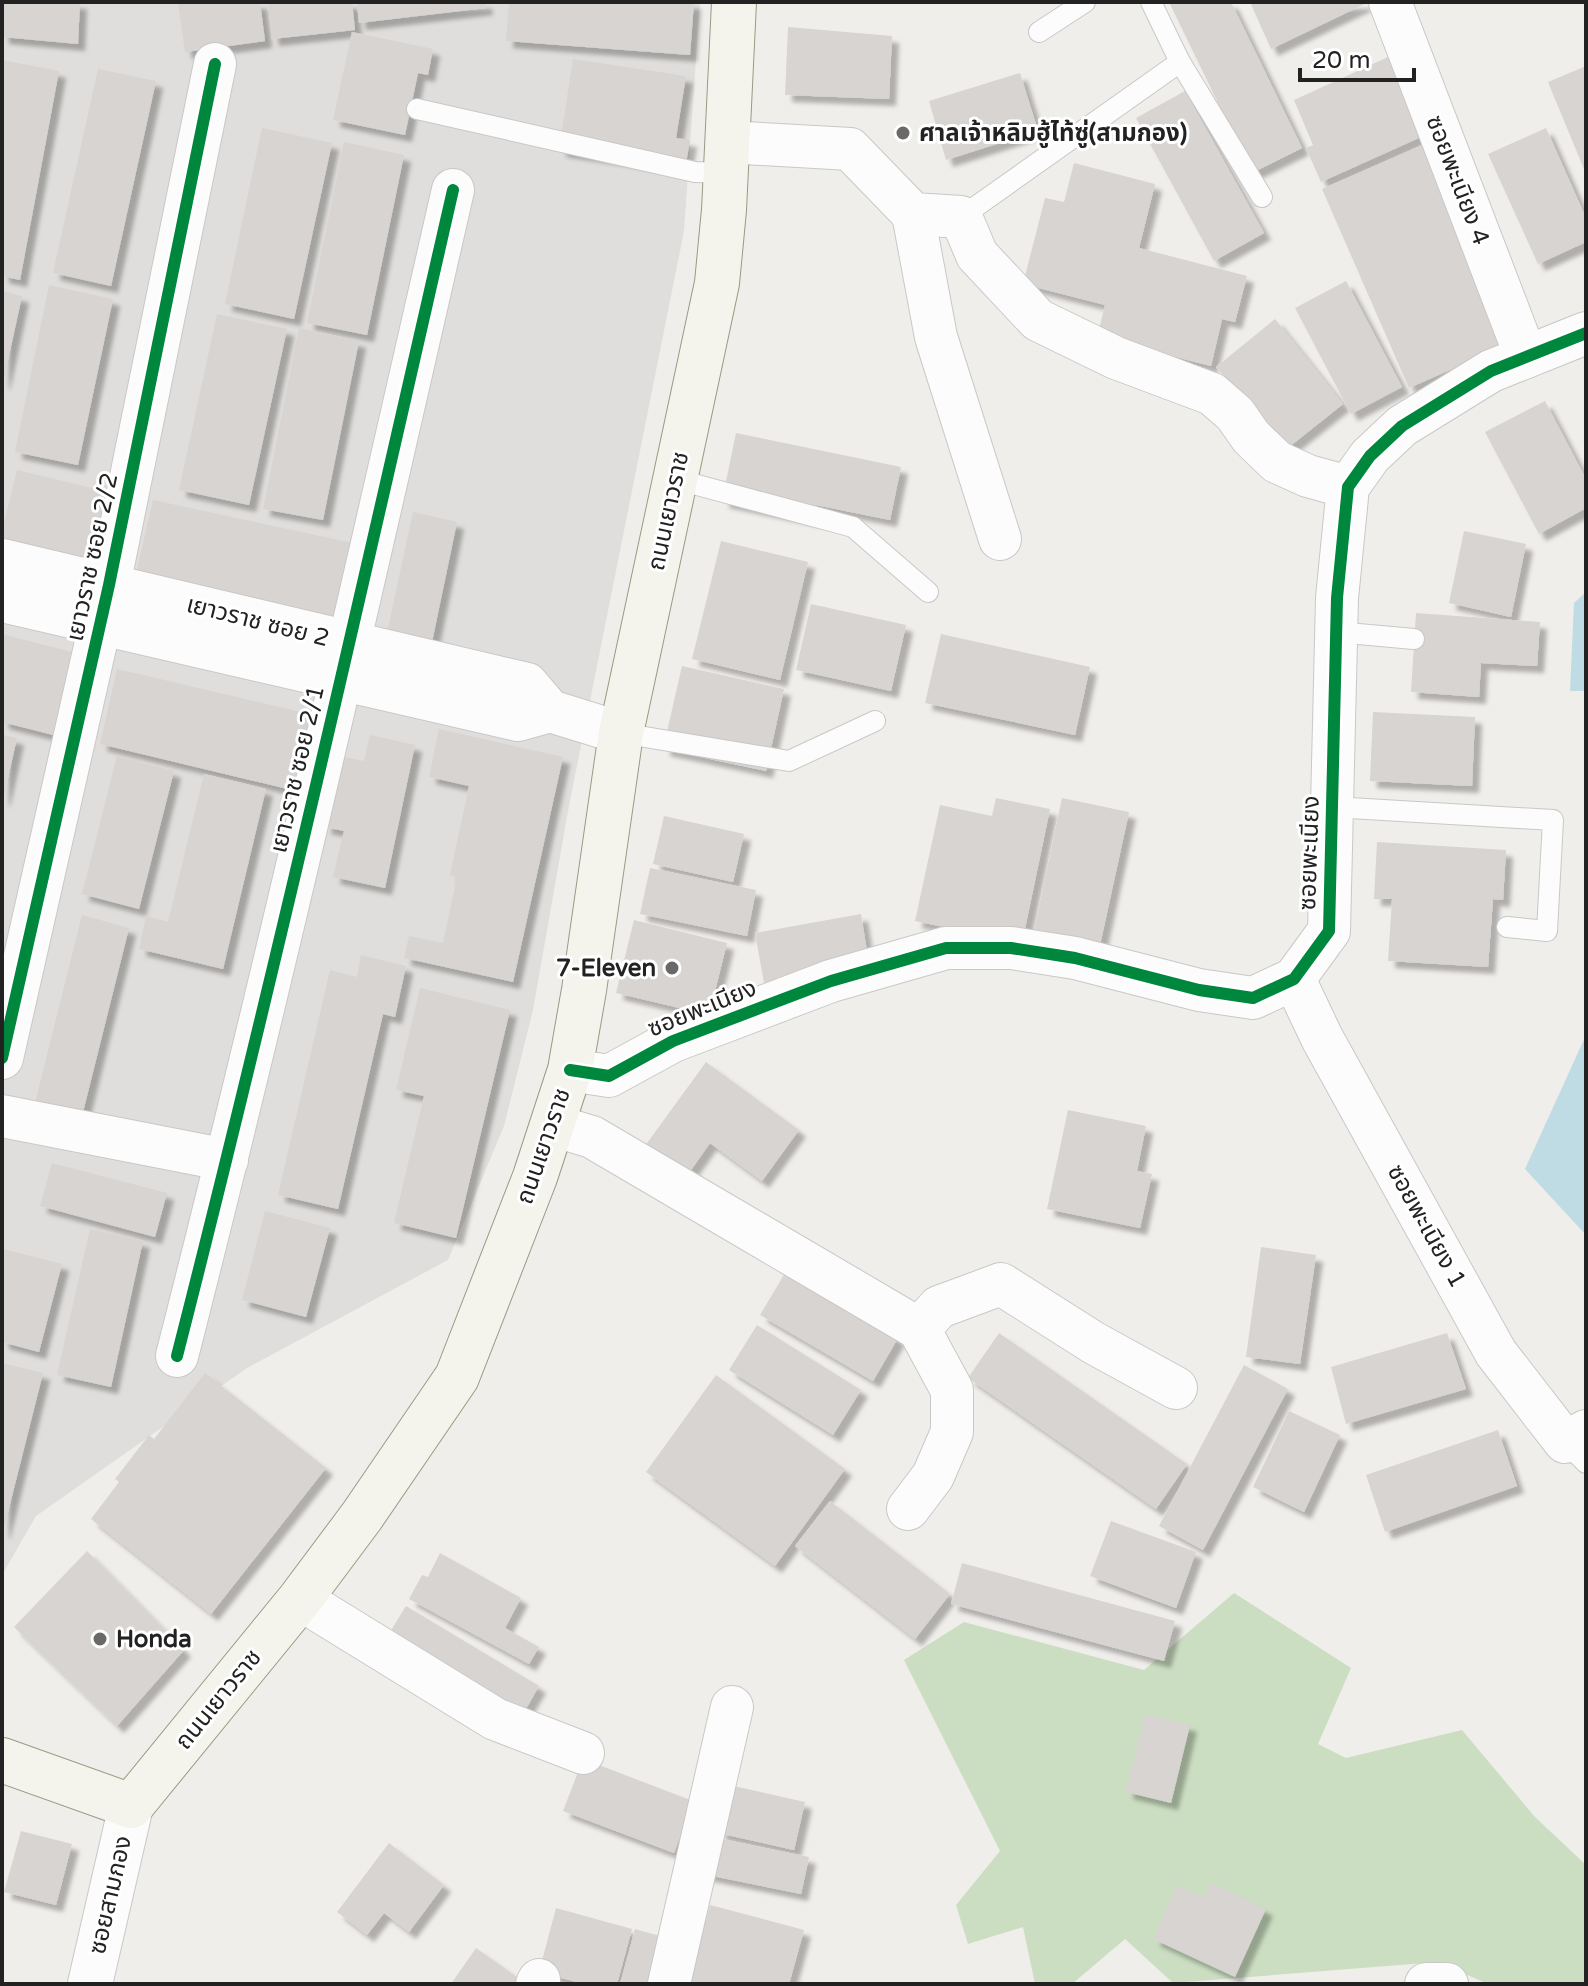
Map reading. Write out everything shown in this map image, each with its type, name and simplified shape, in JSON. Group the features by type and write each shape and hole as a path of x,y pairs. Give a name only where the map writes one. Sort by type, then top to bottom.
{"main road":[{"name":"ถนนเยาวราช","path":"131,1806 300,1599 362,1516 457,1377 535,1177 570,1070 621,733 717,283 734,2"},
{"path":"2,1760 131,1806"}],"street":[{"name":"ซอยพะเนียง 4","path":"1390,2 1526,357"},
{"name":"เยาวราช ซอย 2/2","path":"2,1058 105,605 215,64"},
{"path":"726,157 850,149 913,214 936,337 1000,539"},
{"name":"เยาวราช ซอย 2/1","path":"177,1356 227,1160 453,190"},
{"path":"913,214 961,217 977,255 1038,320 1116,358 1212,394 1235,414 1251,437 1277,462 1308,476 1348,487 1370,456 1402,426 1491,371 1586,333"},
{"name":"ซอยพะเนียง","path":"570,1070 609,1076 673,1041 774,1002 831,981 946,948 1011,948 1075,958 1199,990 1253,998 1294,979 1329,931 1336,632 1348,487"},
{"name":"เยาวราช ซอย 2","path":"2,560 105,605 345,661 527,684 550,711 621,733"},
{"name":"เยาวราช ซอย 2","path":"2,601 105,605"},
{"name":"ซอยพะเนียง 1","path":"1294,979 1322,1038 1496,1353 1579,1445"},
{"path":"2,1116 227,1160"},
{"path":"552,1125 592,1137 919,1329 952,1390 952,1432 933,1476 908,1509"},
{"path":"919,1329 939,1307 1001,1284 1094,1343 1176,1388"},
{"path":"300,1599 495,1719 583,1753"},
{"path":"669,1984 732,1707"},
{"name":"ซอยสามกอง","path":"90,1984 131,1806"},
{"path":"1426,1984 1447,1984"}],"lane":[{"path":"1039,32 1085,2"},
{"path":"1151,2 1180,62 1262,197"},
{"path":"961,217 1180,62"},
{"path":"417,109 695,172 726,157"},
{"path":"675,479 853,527 928,592"},
{"path":"1336,632 1414,639"},
{"path":"621,733 789,761 875,721"},
{"path":"1333,807 1553,820 1547,931 1507,927"}],"shaded area":[{"path":"2,2 700,2 684,231 568,811 533,1010 504,1126 448,1260 247,1368 36,1516 2,1575"}],"green space":[{"path":"1234,1593 1351,1668 1318,1744 1346,1758 1462,1730 1535,1817 1586,1865 1586,1984 1488,1984 1438,1962 1173,1983 1125,1939 1072,1984 1035,1984 1023,1927 968,1944 956,1905 1000,1851 904,1660 964,1622 1144,1670"}],"water":[{"path":"1586,592 1586,691 1570,691 1574,603"},
{"path":"1586,1035 1586,1235 1525,1169"}],"building":[{"path":"2,2 80,2 78,44 2,37"},
{"path":"178,2 260,2 265,41 185,52"},
{"path":"268,2 352,2 355,30 272,39"},
{"path":"357,2 485,2 486,8 359,23"},
{"path":"509,2 694,2 690,55 506,41"},
{"path":"1169,2 1231,2 1302,148 1252,173"},
{"path":"1250,2 1369,2 1271,49"},
{"path":"788,27 892,36 889,99 785,95"},
{"path":"352,32 433,49 428,75 418,73 405,135 333,120"},
{"path":"1397,53 1432,132 1321,182 1306,148 1313,145 1294,100"},
{"path":"573,59 686,76 676,138 690,140 685,169 559,150"},
{"path":"2,60 59,71 20,280 2,276"},
{"path":"1586,66 1586,174 1548,82"},
{"path":"98,69 156,81 111,286 53,273"},
{"path":"1020,73 1038,131 946,160 929,101"},
{"path":"1185,91 1264,233 1214,261 1136,118"},
{"path":"262,128 332,143 294,319 225,304"},
{"path":"1546,128 1586,218 1586,242 1538,264 1488,154"},
{"path":"344,142 404,155 367,335 307,323"},
{"path":"1425,144 1511,343 1409,388 1322,189"},
{"path":"1074,163 1155,184 1139,248 1247,276 1235,322 1222,319 1211,366 1097,337 1105,305 1023,284 1045,198 1064,202"},
{"path":"1346,281 1402,387 1351,414 1295,308"},
{"path":"49,285 113,299 78,465 15,452"},
{"path":"2,291 22,296 3,383 2,383"},
{"path":"217,314 287,329 249,505 179,490"},
{"path":"1275,319 1343,404 1284,451 1216,367"},
{"path":"299,328 359,341 323,520 263,509"},
{"path":"1545,401 1586,479 1586,508 1539,534 1485,432"},
{"path":"736,433 901,467 890,520 816,505 813,520 722,501"},
{"path":"17,470 108,492 87,572 2,550 2,531"},
{"path":"153,500 357,544 339,624 135,578"},
{"path":"413,512 457,522 432,642 387,633"},
{"path":"1464,531 1526,544 1511,617 1449,603"},
{"path":"721,541 808,562 780,680 692,659"},
{"path":"811,604 906,625 891,691 796,670"},
{"path":"1416,613 1540,622 1537,666 1481,663 1479,697 1411,692"},
{"path":"2,634 79,654 57,736 2,722"},
{"path":"941,634 1090,667 1075,735 925,703"},
{"path":"682,666 784,689 766,771 663,749"},
{"path":"117,669 314,715 296,791 100,744"},
{"path":"1373,712 1475,717 1472,786 1370,781"},
{"path":"439,729 563,757 513,982 404,958 409,936 443,943 457,877 450,875 469,786 429,777"},
{"path":"2,735 17,738 3,800 2,799"},
{"path":"370,735 415,745 385,888 333,877 344,831 324,827 340,756 364,761"},
{"path":"117,756 174,771 139,909 82,894"},
{"path":"204,774 266,789 223,969 139,949 146,916 168,922"},
{"path":"996,798 1050,809 1022,943 915,921 940,805 992,816"},
{"path":"1062,798 1129,812 1100,945 1034,930"},
{"path":"664,816 744,834 733,882 653,864"},
{"path":"1377,842 1506,850 1503,900 1493,899 1488,967 1388,961 1392,899 1374,899"},
{"path":"650,868 756,890 747,936 640,914"},
{"path":"861,914 869,964 764,983 755,933"},
{"path":"82,915 129,928 82,1116 35,1103"},
{"name":"7-Eleven","path":"634,920 727,943 709,1015 616,993"},
{"path":"361,955 406,966 395,1017 383,1014 338,1209 278,1195 330,970 357,977"},
{"path":"420,988 510,1010 456,1238 394,1223 424,1096 396,1090"},
{"path":"706,1062 799,1130 762,1181 710,1143 684,1180 642,1150"},
{"path":"1068,1110 1146,1126 1137,1171 1152,1174 1140,1228 1047,1209"},
{"path":"52,1163 167,1193 155,1237 40,1206"},
{"path":"265,1211 330,1228 306,1317 242,1300"},
{"path":"90,1229 143,1241 111,1387 57,1375"},
{"path":"1261,1247 1316,1255 1300,1364 1246,1357"},
{"path":"3,1249 62,1264 39,1352 2,1342"},
{"path":"785,1273 898,1338 873,1381 760,1315"},
{"path":"757,1325 861,1390 833,1435 729,1370"},
{"path":"999,1333 1187,1464 1156,1509 968,1378"},
{"path":"1447,1333 1466,1389 1346,1424 1331,1367"},
{"path":"2,1363 43,1373 3,1532 2,1532"},
{"path":"1244,1365 1288,1389 1203,1550 1159,1526"},
{"path":"205,1373 326,1468 211,1614 91,1519 119,1482 115,1479 149,1435 154,1439"},
{"path":"716,1375 845,1469 775,1566 646,1472"},
{"path":"1289,1411 1340,1435 1304,1512 1253,1487"},
{"path":"1498,1430 1517,1486 1385,1532 1366,1475"},
{"path":"830,1501 950,1594 915,1639 795,1546"},
{"path":"1111,1521 1196,1552 1176,1608 1090,1576"},
{"name":"Honda","path":"87,1551 184,1650 117,1726 14,1627"},
{"path":"440,1553 521,1598 505,1628 539,1647 529,1664 409,1599 422,1575 428,1577"},
{"path":"962,1563 1175,1621 1164,1661 951,1604"},
{"path":"406,1606 539,1686 519,1721 385,1640"},
{"path":"1145,1714 1190,1725 1171,1803 1126,1792"},
{"path":"583,1759 693,1801 674,1853 563,1811"},
{"path":"729,1785 805,1802 794,1850 718,1833"},
{"path":"21,1831 72,1844 56,1905 4,1892"},
{"path":"711,1837 809,1857 801,1894 703,1874"},
{"path":"389,1843 444,1885 409,1932 384,1913 367,1935 337,1912"},
{"path":"1211,1883 1266,1909 1235,1977 1153,1939 1177,1886 1204,1898"},
{"path":"710,1905 804,1930 789,1984 688,1984"},
{"path":"556,1908 632,1929 617,1984 584,1984 539,1972"},
{"path":"635,1929 674,1940 661,1984 620,1984"},
{"path":"476,1948 527,1984 451,1984"}],"cycle path":[{"path":"2,1058 109,585 215,64"},
{"path":"177,1356 284,920 453,190"},
{"path":"570,1070 609,1076 673,1041 831,981 946,948 1011,948 1075,958 1199,990 1253,998 1294,979 1329,931 1337,598 1348,487 1370,456 1402,426 1491,371 1586,333"}],"place":[{"name":"ศาลเจ้าหลิมฮู้ไท้ซู่(สามกอง)","path":"903,133"},
{"name":"7-Eleven","path":"672,968"},
{"name":"Honda","path":"100,1639"}]}
